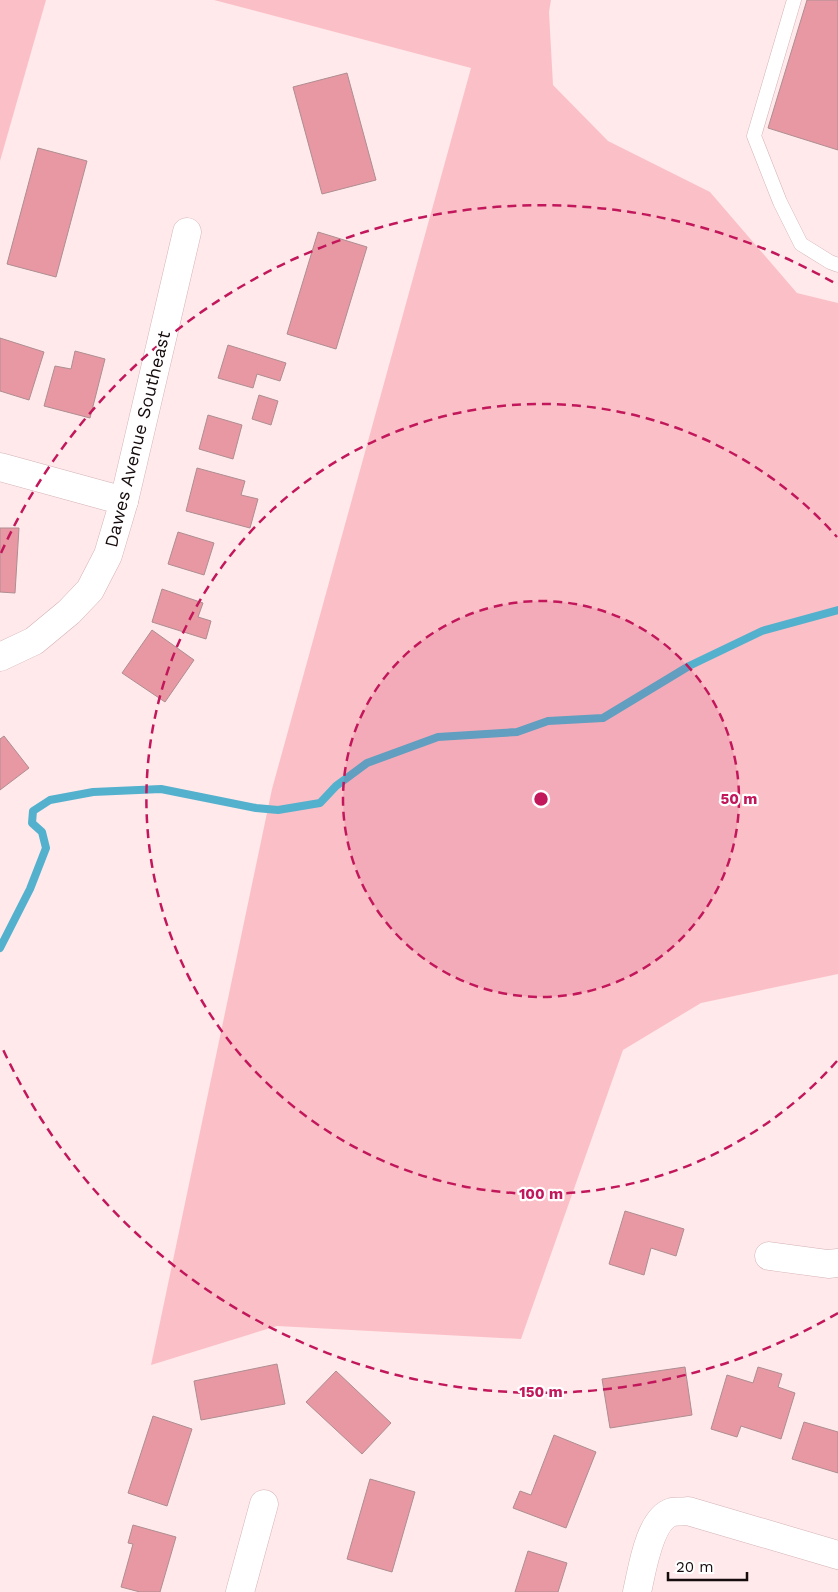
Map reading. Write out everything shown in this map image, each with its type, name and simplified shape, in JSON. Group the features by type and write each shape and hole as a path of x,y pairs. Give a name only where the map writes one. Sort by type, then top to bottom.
{"street":[{"name":"Dawes Avenue Southeast","path":"0,657 34,641 69,612 90,590 108,555 124,501 187,232"},
{"path":"0,467 124,501"},
{"path":"769,1256 828,1264 838,1263"},
{"path":"240,1592 264,1504"},
{"path":"637,1592 650,1540 659,1522 671,1512 688,1511 838,1555"}],"lane":[{"path":"794,0 754,136 780,202 801,244 830,262 838,264"}],"shaded area":[{"path":"0,0 46,0 0,161"},
{"path":"214,0 551,0 549,12 553,85 608,141 710,192 797,293 838,303 838,974 701,1003 623,1050 521,1339 277,1326 151,1365 272,789 471,68"}],"building":[{"path":"807,0 838,0 838,150 768,128"},
{"path":"347,73 376,180 322,194 293,87"},
{"path":"38,148 87,161 56,277 7,264"},
{"path":"318,232 367,247 336,349 287,334"},
{"path":"0,338 44,352 29,400 0,391"},
{"path":"228,345 286,363 280,381 257,374 253,388 218,378"},
{"path":"75,351 105,359 90,418 44,406 55,366 71,369"},
{"path":"259,395 278,401 271,425 252,419"},
{"path":"208,415 242,425 233,459 199,449"},
{"path":"197,468 245,481 241,495 258,499 250,528 186,511"},
{"path":"0,528 19,528 15,593 0,592"},
{"path":"178,532 214,543 204,575 168,564"},
{"path":"162,589 203,603 198,617 211,621 206,639 152,622"},
{"path":"152,630 194,660 165,702 122,673"},
{"path":"4,736 29,768 0,790 0,739"},
{"path":"625,1211 684,1229 676,1256 651,1248 644,1275 609,1264"},
{"path":"277,1364 285,1404 201,1420 194,1381"},
{"path":"685,1367 692,1415 610,1428 602,1379"},
{"path":"758,1367 782,1374 778,1387 795,1393 781,1439 741,1426 737,1437 711,1429 727,1375 753,1383"},
{"path":"336,1371 391,1423 362,1454 306,1402"},
{"path":"153,1416 192,1429 167,1506 128,1493"},
{"path":"804,1422 838,1432 838,1473 792,1459"},
{"path":"554,1435 596,1452 566,1528 513,1508 520,1491 531,1495"},
{"path":"370,1479 415,1492 392,1572 347,1559"},
{"path":"133,1525 176,1537 160,1592 140,1592 121,1587 133,1544 128,1543"},
{"path":"528,1551 567,1563 558,1592 515,1592"}],"waterway":[{"path":"0,948 30,889 46,848 42,832 32,823 33,811 50,800 93,792 161,789 256,808 278,810 320,803 336,786 367,763 438,737 517,732 548,721 603,718 689,666 762,631 838,610"}]}
